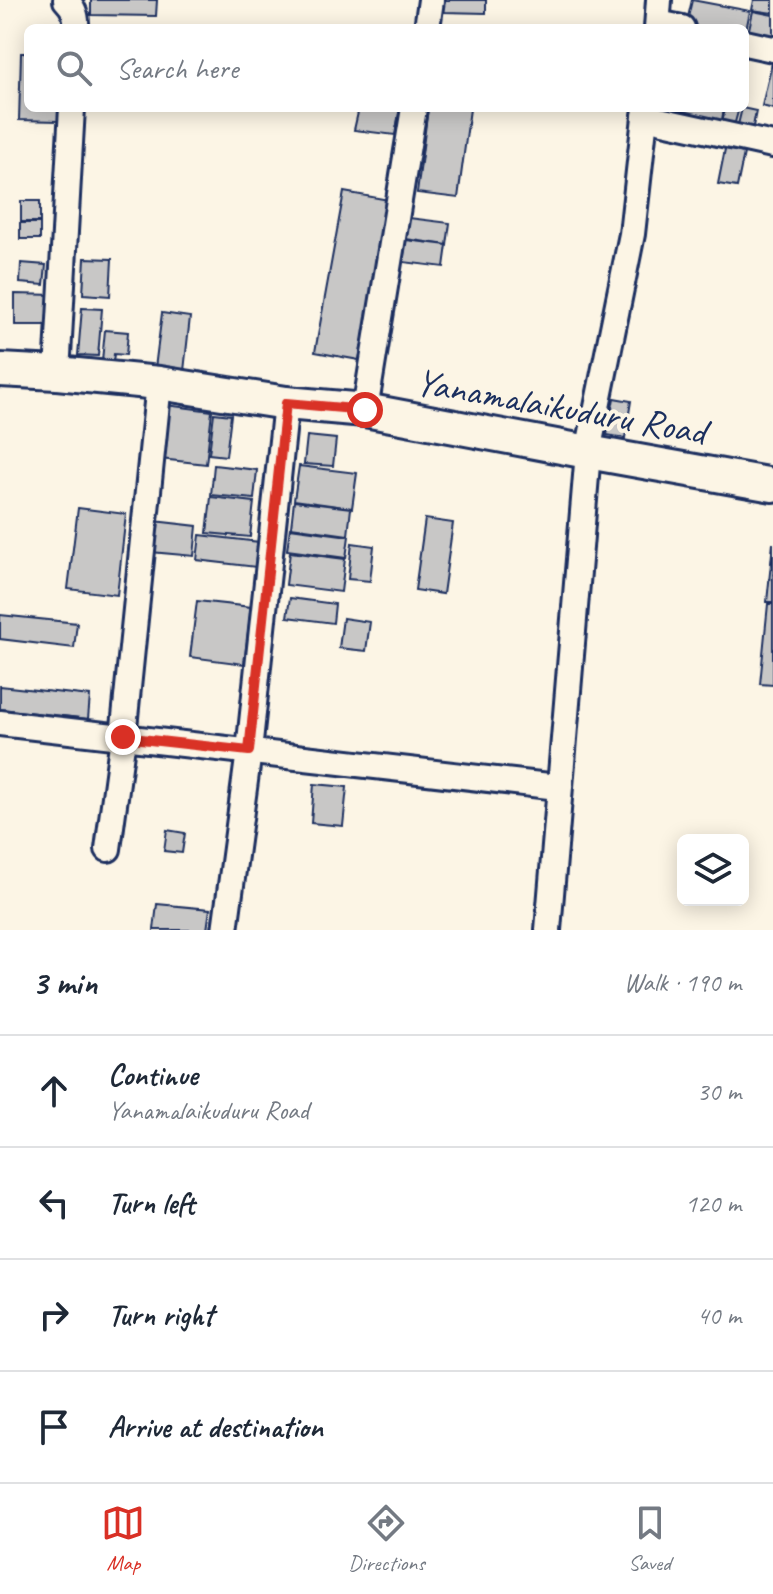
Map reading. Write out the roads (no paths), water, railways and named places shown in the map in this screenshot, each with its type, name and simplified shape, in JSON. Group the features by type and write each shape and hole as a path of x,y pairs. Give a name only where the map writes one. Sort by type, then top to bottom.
{"street":[{"path":"66,0 73,7 76,24"},
{"path":"428,24 431,0"},
{"path":"749,44 773,49"},
{"path":"57,373 72,112"},
{"path":"365,410 413,112"},
{"path":"548,930 588,452 632,234 646,113 773,145"},
{"name":"Yanamalaikuduru Road","path":"0,370 159,383 286,403 365,410 773,485"},
{"path":"108,849 123,737 159,383"},
{"path":"225,930 249,751 286,403"},
{"path":"0,723 558,787"}]}
